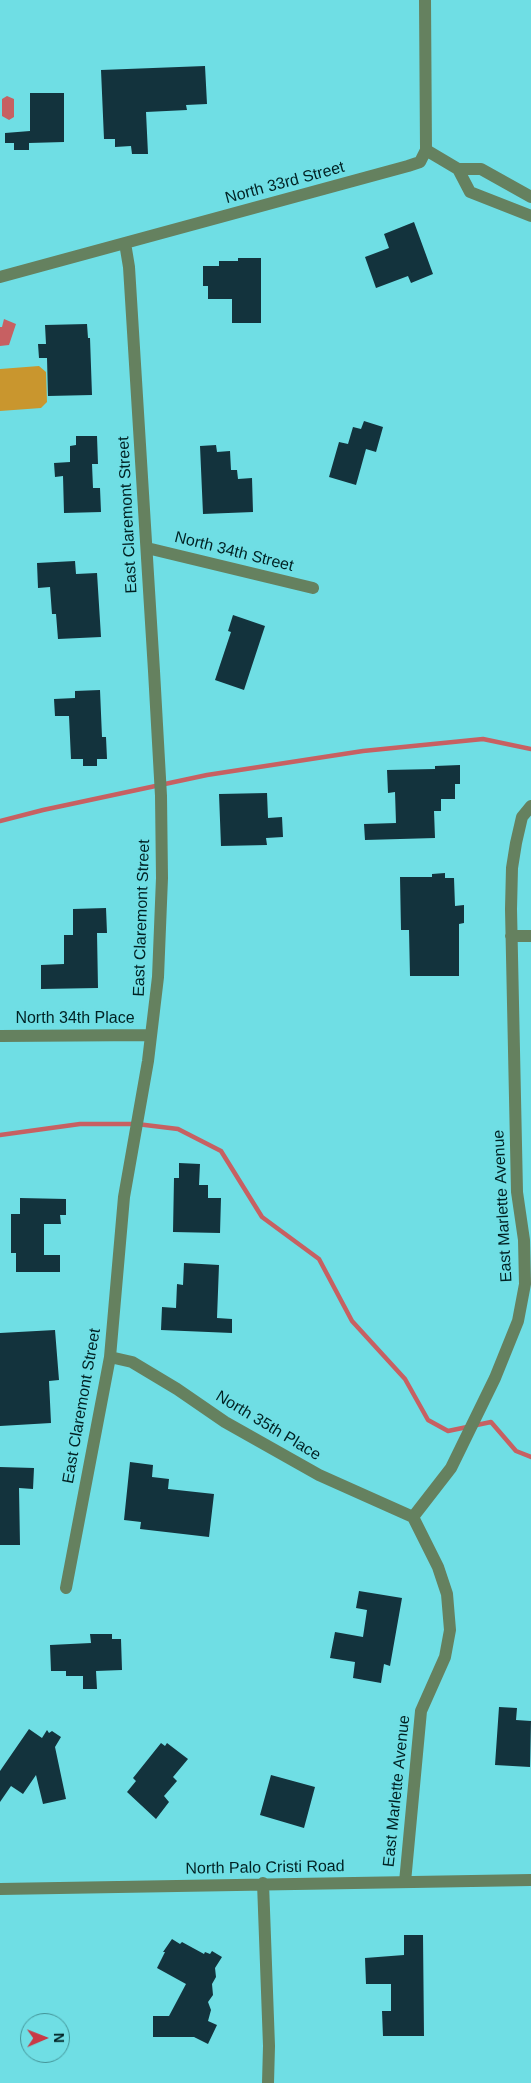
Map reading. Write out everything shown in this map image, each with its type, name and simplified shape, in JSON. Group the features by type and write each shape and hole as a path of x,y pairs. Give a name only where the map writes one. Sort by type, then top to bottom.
{"street":[{"path":"425,0 426,150 458,169 481,169 531,197"},
{"name":"North 33rd Street","path":"0,277 408,166 420,162 426,150"},
{"path":"458,169 470,192 531,216"},
{"name":"East Claremont Street","path":"66,1588 110,1357 124,1197 148,1061 158,977 162,878 161,796 130,267 125,243"},
{"name":"North 34th Street","path":"147,548 313,588"},
{"name":"East Marlette Avenue","path":"405,1882 421,1711 445,1657 450,1630 447,1594 438,1567 413,1517 451,1468 508,1349 518,1321 528,1264 517,1192 511,936 512,868 522,817 531,806"},
{"path":"511,936 531,936"},
{"name":"North 34th Place","path":"0,1036 151,1035"},
{"name":"North 35th Place","path":"110,1357 132,1362 178,1389 225,1422 319,1475 413,1517"},
{"name":"North Palo Cristi Road","path":"0,1889 263,1883 531,1880"},
{"path":"263,1883 269,2046 268,2083"}],"shaded area":[{"path":"7,96 14,99 14,117 9,120 2,116 2,99"},
{"path":"4,319 16,324 9,345 0,346 0,327 2,327"},
{"path":"39,366 46,372 47,402 41,408 0,411 0,369"}],"building":[{"path":"205,66 207,104 186,105 187,110 146,112 148,154 132,154 131,146 115,147 115,139 104,139 101,70"},
{"path":"30,93 64,93 64,142 29,143 29,150 14,150 14,143 5,143 5,133 30,131"},
{"path":"414,222 433,274 411,283 408,276 376,288 365,257 389,248 384,234"},
{"path":"238,258 261,258 261,323 232,323 232,299 208,299 208,286 203,286 203,266 219,266 219,261 238,261"},
{"path":"87,324 88,338 90,338 92,395 48,396 47,358 39,358 38,344 46,344 45,325"},
{"path":"364,421 383,427 376,452 366,449 356,485 329,477 339,442 348,444 353,427 361,429"},
{"path":"76,436 97,436 98,464 92,464 93,488 100,488 101,512 64,513 63,476 55,477 54,463 70,462 70,446 76,445"},
{"path":"216,445 217,452 230,451 231,470 237,470 238,479 252,478 253,512 203,514 200,446"},
{"path":"75,561 76,574 97,573 101,637 58,639 56,614 52,614 50,587 38,588 37,563"},
{"path":"233,615 265,626 244,690 215,680 231,632 228,631"},
{"path":"100,690 102,737 106,737 107,759 97,759 97,766 83,766 83,759 71,759 69,716 55,716 54,699 75,698 75,691"},
{"path":"460,765 460,784 455,784 455,799 441,799 441,811 434,811 435,838 365,840 364,824 396,823 395,792 388,793 387,770 435,769 435,766"},
{"path":"267,793 268,818 282,817 283,837 266,838 267,845 221,846 219,794"},
{"path":"445,873 445,878 454,878 455,906 464,905 464,923 459,924 459,976 410,976 409,930 401,930 400,877 432,877 432,874"},
{"path":"106,908 107,933 97,933 98,988 41,989 41,965 64,964 64,935 73,935 73,909"},
{"path":"179,1163 200,1164 199,1185 208,1185 208,1198 221,1198 220,1233 173,1232 174,1178 179,1178"},
{"path":"20,1198 66,1199 66,1215 60,1215 61,1224 44,1224 44,1255 60,1255 60,1272 16,1272 16,1253 11,1253 11,1214 20,1214"},
{"path":"184,1263 219,1265 217,1318 232,1319 232,1333 161,1330 162,1307 176,1308 177,1284 183,1285"},
{"path":"55,1330 59,1380 49,1381 51,1423 0,1426 0,1333"},
{"path":"130,1462 153,1465 152,1477 169,1479 168,1489 214,1494 209,1537 140,1529 141,1522 124,1520"},
{"path":"0,1467 34,1468 33,1489 19,1488 20,1545 0,1545"},
{"path":"359,1591 402,1598 390,1666 384,1664 381,1683 353,1678 355,1662 330,1658 335,1632 363,1637 367,1610 356,1608"},
{"path":"90,1634 112,1634 112,1639 121,1639 122,1670 96,1671 97,1689 83,1689 83,1676 66,1676 66,1671 51,1671 50,1645 91,1643"},
{"path":"499,1707 517,1708 516,1720 531,1721 530,1767 495,1765"},
{"path":"29,1729 42,1738 47,1730 49,1733 52,1731 61,1737 55,1747 66,1799 43,1804 36,1775 23,1794 11,1786 0,1802 0,1771"},
{"path":"161,1743 165,1746 167,1743 188,1759 173,1777 177,1781 164,1796 169,1802 156,1819 127,1792 136,1781 133,1778"},
{"path":"271,1775 315,1787 304,1828 260,1815"},
{"path":"404,1935 423,1935 424,2036 383,2036 382,2011 391,2011 391,1984 366,1984 365,1958 404,1955"},
{"path":"172,1939 180,1944 182,1942 204,1954 205,1952 210,1954 212,1951 222,1957 215,1968 216,1977 212,1984 213,1995 208,2002 211,2010 208,2021 217,2025 208,2044 194,2037 153,2037 153,2016 169,2016 186,1984 157,1968 165,1952 163,1952"}],"waterway":[{"path":"0,821 207,775 363,751 483,739 531,749"},
{"path":"0,1135 80,1124 137,1124 178,1129 221,1151 262,1217 319,1259 352,1321 405,1379 428,1420 448,1431 491,1422 516,1451 531,1457"}]}
